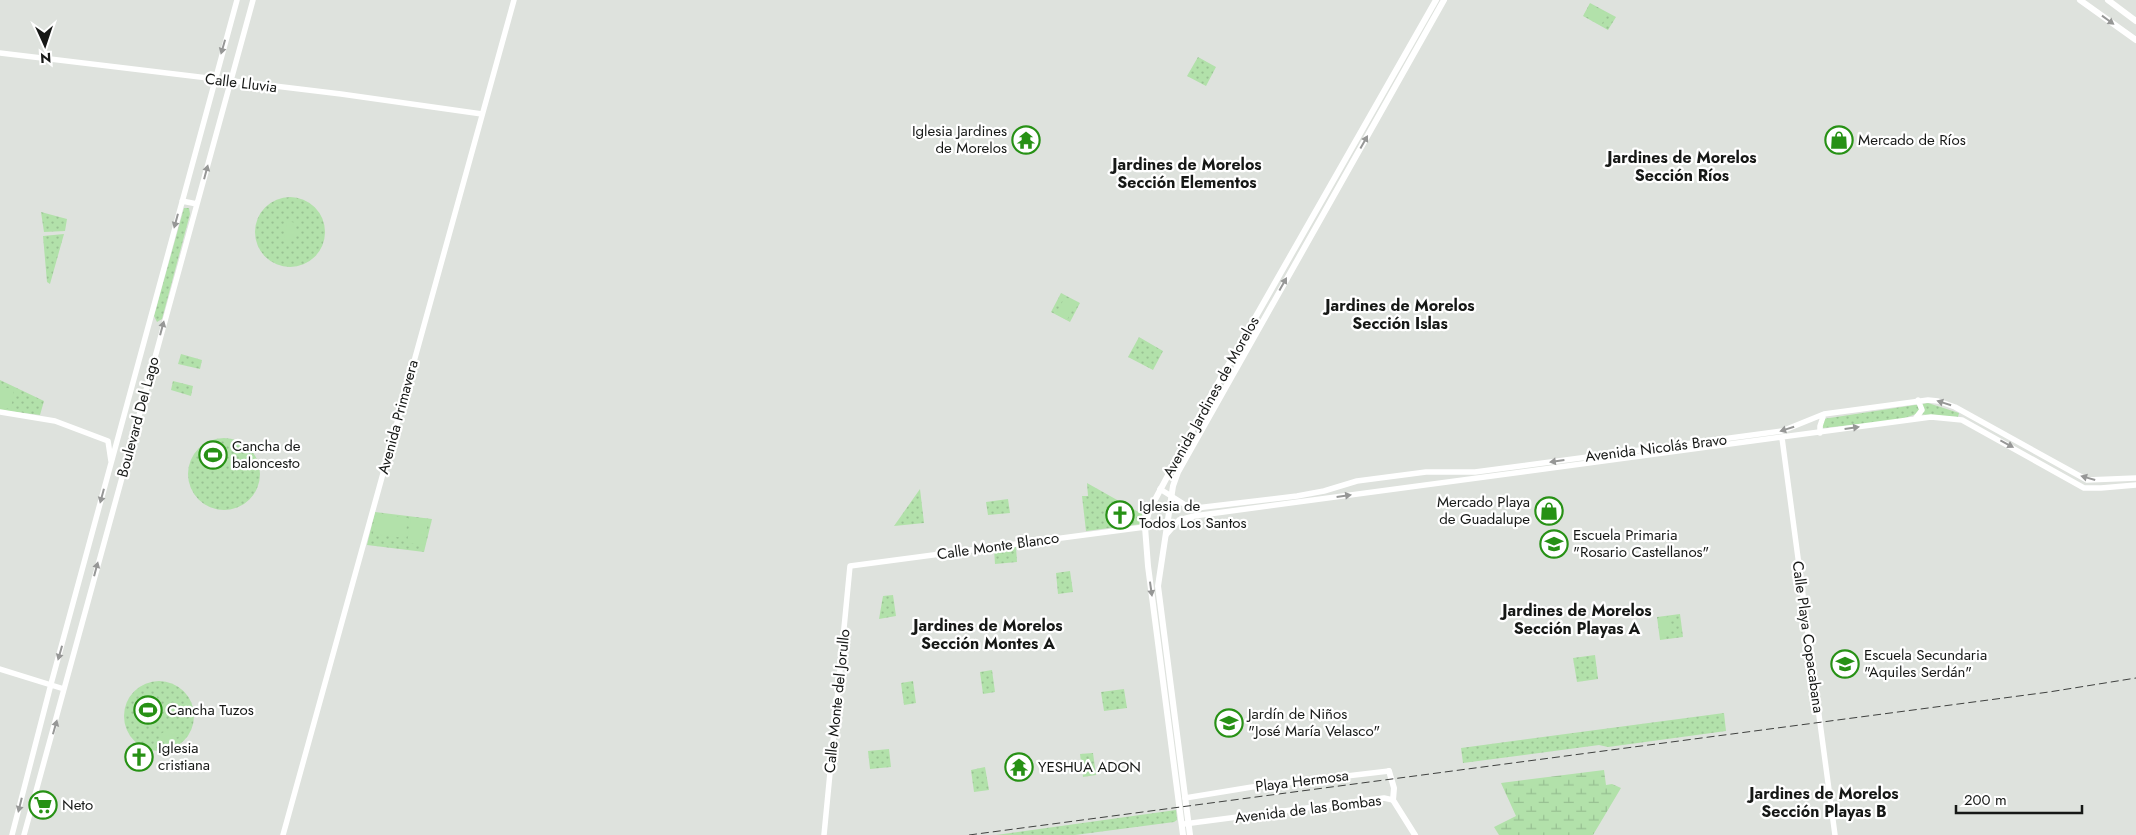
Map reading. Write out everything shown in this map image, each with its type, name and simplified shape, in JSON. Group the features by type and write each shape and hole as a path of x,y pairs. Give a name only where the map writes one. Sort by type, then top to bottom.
{"main road":[{"name":"Avenida Jardines de Morelos","path":"1183,835 1185,798 1148,566 1145,527 1149,511 1353,155 1436,0"},
{"name":"Avenida Jardines de Morelos","path":"1380,105 1444,0"},
{"path":"2080,0 2136,40"},
{"path":"2108,0 2136,21"},
{"name":"Avenida Jardines de Morelos","path":"1190,835 1185,824 1172,723 1158,586 1160,565 1171,496 1178,472 1268,304"},
{"path":"1148,566 1160,565"},
{"name":"Playa Hermosa","path":"1389,771 1394,788 1393,800"},
{"name":"Avenida de las Bombas","path":"1393,800 1415,835"}],"street":[{"name":"Boulevard Del Lago","path":"12,835 51,684 237,0"},
{"name":"Boulevard Del Lago","path":"24,835 253,0"},
{"name":"Avenida Primavera","path":"283,835 514,0"},
{"name":"Calle Lluvia","path":"0,53 341,94 482,114"},
{"path":"182,201 197,204"},
{"path":"1915,419 1922,410 1918,400"},
{"name":"Avenida Nicolás Bravo","path":"1165,536 1169,529 1179,520 1186,517 1216,509 1324,491 1357,481 1426,472 1475,472 1782,431 1824,414 1918,400 1938,401 1955,407 2087,480 2136,478"},
{"path":"0,412 55,420 108,441 112,462"},
{"path":"1820,433 1824,414"},
{"name":"Avenida Nicolás Bravo","path":"1160,489 1187,506 1216,509 1377,492 1931,417 1962,420 2084,488 2136,485"},
{"name":"Calle Playa Copacabana","path":"1782,438 1835,835"},
{"path":"117,444 130,448"},
{"path":"1590,456 1590,464"},
{"path":"1426,472 1428,480 1426,485"},
{"path":"1377,492 1378,478"},
{"path":"1324,491 1327,498"},
{"name":"Calle Monte Blanco","path":"850,566 1145,527"},
{"name":"Calle Monte del Jorullo","path":"824,835 850,566"},
{"path":"0,670 64,689"},
{"name":"Playa Hermosa","path":"1185,798 1252,787 1389,771"},
{"name":"Avenida de las Bombas","path":"1185,824 1384,798 1393,800"}],"green space":[{"path":"1590,3 1616,17 1608,30 1583,16"},
{"path":"1590,4 1608,14 1601,25 1584,15"},
{"path":"1198,57 1216,67 1206,86 1187,76"},
{"path":"290,197 303,200 315,207 322,219 325,232 322,245 315,257 303,264 290,267 277,264 265,257 258,245 255,232 258,219 265,207 277,200"},
{"path":"184,208 189,208 190,214 162,319 157,322 154,316"},
{"path":"41,212 67,219 65,231 44,232"},
{"path":"287,221 296,223 293,241 284,240"},
{"path":"64,234 50,284 47,282 43,236"},
{"path":"1061,293 1080,303 1070,322 1051,312"},
{"path":"1065,297 1076,302 1067,320 1056,314"},
{"path":"1139,337 1163,351 1153,370 1128,357"},
{"path":"181,354 202,360 200,369 178,364"},
{"path":"0,380 44,401 40,415 0,410"},
{"path":"173,381 193,386 191,396 171,390"},
{"path":"0,387 14,389 11,409 0,407"},
{"path":"1928,403 1959,413 1958,417 1916,414 1899,420 1823,428 1823,419"},
{"path":"224,438 244,444 254,454 260,474 254,494 244,504 224,510 204,504 194,494 188,474 194,454 204,444"},
{"name":"Cancha de baloncesto","path":"206,446 220,446 220,464 207,464"},
{"path":"1087,483 1142,514 1141,524 1086,531 1082,496 1088,496"},
{"path":"920,489 924,523 894,526"},
{"path":"1008,499 1010,513 988,515 986,502"},
{"path":"375,512 432,519 424,552 367,545"},
{"path":"376,514 408,518 405,538 373,534"},
{"path":"411,517 428,519 425,545 407,543"},
{"path":"1016,547 1017,562 995,564 994,549"},
{"path":"1070,571 1073,592 1058,594 1056,573"},
{"path":"893,595 896,616 879,619 883,596"},
{"path":"1680,614 1683,637 1660,640 1657,617"},
{"path":"1669,617 1671,635 1661,636 1658,618"},
{"path":"1595,655 1598,679 1577,682 1573,658"},
{"path":"992,670 995,692 983,694 980,672"},
{"path":"159,681 172,684 184,691 191,703 194,716 191,729 184,741 172,748 159,751 146,748 134,741 127,729 124,716 127,703 134,691 146,684"},
{"path":"913,681 916,703 904,705 901,683"},
{"path":"1124,689 1127,708 1104,711 1101,692"},
{"name":"Cancha Tuzos","path":"144,693 157,695 153,727 140,725"},
{"path":"1724,713 1726,731 1608,747 1599,745 1463,763 1461,748"},
{"path":"174,726 179,736 165,744 159,735"},
{"path":"889,749 891,767 870,769 868,751"},
{"path":"1093,753 1096,775 1083,777 1080,754"},
{"path":"985,767 989,790 974,792 971,770"},
{"path":"1604,770 1606,785 1612,784 1621,788 1593,835 1499,835 1494,827 1516,816 1501,783"},
{"path":"1176,810 1177,820 1174,822 1075,835 996,835"}],"railway":[{"path":"969,835 2049,692 2136,678"}],"place":[{"name":"Iglesia Jardines de Morelos","path":"1026,140"},
{"name":"Mercado de Ríos","path":"1839,140"},
{"name":"Cancha de baloncesto","path":"213,455"},
{"name":"Mercado Playa de Guadalupe","path":"1549,511"},
{"name":"Iglesia de Todos Los Santos","path":"1120,515"},
{"name":"Escuela Primaria \"Rosario Castellanos\"","path":"1554,544"},
{"name":"Escuela Secundaria \"Aquiles Serdán\"","path":"1845,664"},
{"name":"Cancha Tuzos","path":"148,710"},
{"name":"Jardín de Niños \"José María Velasco\"","path":"1229,723"},
{"name":"Iglesia cristiana","path":"139,757"},
{"name":"YESHUA ADON","path":"1019,767"},
{"name":"Neto","path":"43,805"}],"district":[{"name":"Jardines de Morelos Sección Ríos","path":"1682,166"},
{"name":"Jardines de Morelos Sección Elementos","path":"1187,173"},
{"name":"Jardines de Morelos Sección Islas","path":"1400,314"},
{"name":"Jardines de Morelos Sección Playas A","path":"1577,619"},
{"name":"Jardines de Morelos Sección Montes A","path":"988,634"},
{"name":"Jardines de Morelos Sección Playas B","path":"1824,802"}]}
